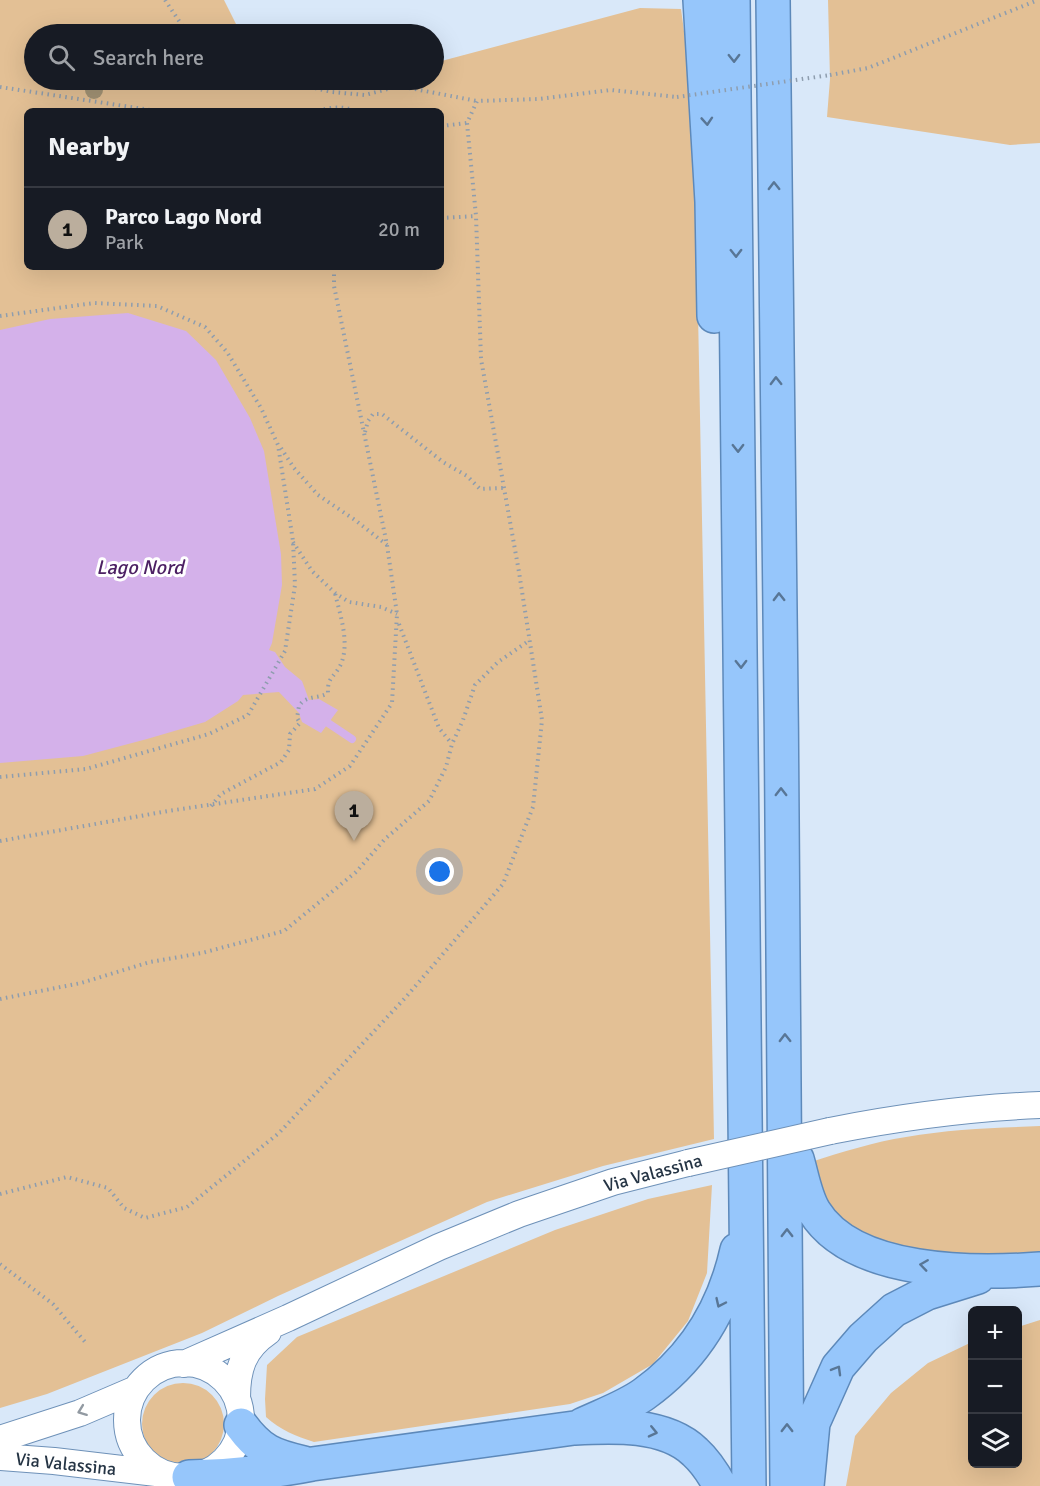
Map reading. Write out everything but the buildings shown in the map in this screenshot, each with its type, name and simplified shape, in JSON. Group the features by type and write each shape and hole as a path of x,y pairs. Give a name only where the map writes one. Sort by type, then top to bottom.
{"highway":[{"path":"700,0 712,202 719,586 722,601 741,630"},
{"path":"734,0 749,1486"},
{"path":"772,0 781,850 787,1124 787,1486"},
{"path":"787,1124 806,1192 814,1211 839,1238 886,1260 1003,1272"},
{"path":"574,1428 614,1411 643,1395 673,1369 700,1339 723,1298 729,1279 742,1228 747,1186"},
{"path":"807,1486 813,1423 838,1367 863,1338 894,1310 927,1293 957,1282 1003,1272 1040,1269"},
{"path":"239,1412 258,1446 268,1453 283,1458 312,1464"},
{"path":"178,1476 234,1476 574,1428 597,1427 650,1431 674,1438 694,1450 710,1469 720,1486"}],"street":[{"name":"Via Valassina","path":"184,1364 440,1247 519,1214 613,1182 830,1131 921,1114 983,1107 1040,1105"},
{"name":"Via Valassina","path":"239,1412 239,1369 244,1357 263,1335 288,1318"},
{"path":"184,1364 206,1368 225,1380 239,1412 237,1442 228,1457 214,1469 178,1476 147,1463 133,1445 127,1423 128,1411 136,1389 153,1373 170,1366 184,1364"},
{"name":"Via Valassina","path":"0,1439 80,1413 136,1389"},
{"name":"Via Valassina","path":"0,1457 178,1476"}],"path":[{"path":"165,0 181,24"},
{"path":"420,90 477,101 539,99 611,90 678,97 830,75 868,68 1038,0"},
{"path":"0,87 137,108"},
{"path":"323,90 365,95 384,90"},
{"path":"0,1194 67,1176 108,1188 124,1208 145,1218 187,1207 279,1133 406,997 503,884 533,807 542,720 481,359 476,216 467,123 477,101"},
{"path":"327,108 348,108"},
{"path":"444,126 467,123"},
{"path":"444,218 476,216"},
{"path":"0,841 168,811 315,789 350,766 392,703 397,614 387,545 334,286 334,270"},
{"path":"0,316 94,303 125,304 157,306 205,327 227,352 261,408 278,445 294,468 318,495 387,545"},
{"path":"364,434 373,414 382,414 443,462 467,476 480,489 504,488"},
{"path":"0,777 86,769 209,734 248,715 285,651 295,585 293,541 278,445"},
{"path":"293,541 312,571 335,593 349,602 381,607 397,614"},
{"path":"211,806 221,794 281,762 289,750 290,734 300,723 297,718 299,706 309,698 321,697 328,693 327,683 341,663 345,634 335,593"},
{"path":"397,620 439,728 452,744"},
{"path":"0,999 81,983 150,962 202,953 284,931 356,872 385,839 429,801 446,767 452,744 464,720 475,685 498,662 530,640"},
{"path":"0,1264 53,1304 85,1342"}],"shaded area":[{"path":"0,0 224,0 236,24 24,24 24,90 444,90 444,60 640,8 681,9 694,106 714,1139 603,1166 487,1202 278,1296 202,1333 47,1394 0,1408"},
{"path":"828,0 1040,0 1040,143 1010,145 827,117 830,79"},
{"path":"1040,1126 1040,1254 1006,1257 894,1250 850,1226 827,1203 811,1162 870,1144 923,1134"},
{"path":"712,1185 707,1273 688,1321 653,1364 603,1393 570,1404 314,1442 288,1432 266,1417 267,1365 297,1337 555,1230 648,1199"},
{"path":"1040,1320 1040,1486 846,1486 855,1436 891,1393 928,1363 968,1344 968,1468 1022,1468 1022,1326"},
{"path":"175,1383 191,1383 206,1390 217,1401 224,1416 221,1440 212,1453 191,1465 175,1465 160,1458 149,1447 142,1432 142,1416 149,1401 160,1390"}],"water":[{"name":"Lago Nord","path":"128,313 186,331 216,360 250,418 264,451 281,554 282,585 269,650 275,652 285,667 302,681 309,700 319,699 338,710 321,733 302,722 299,713 279,692 243,695 238,701 205,722 147,739 83,756 0,763 0,330 50,319"}],"waterway":[{"path":"328,723 352,739"}],"place":[{"name":"Parco Lago Nord","path":"354,841"}]}
